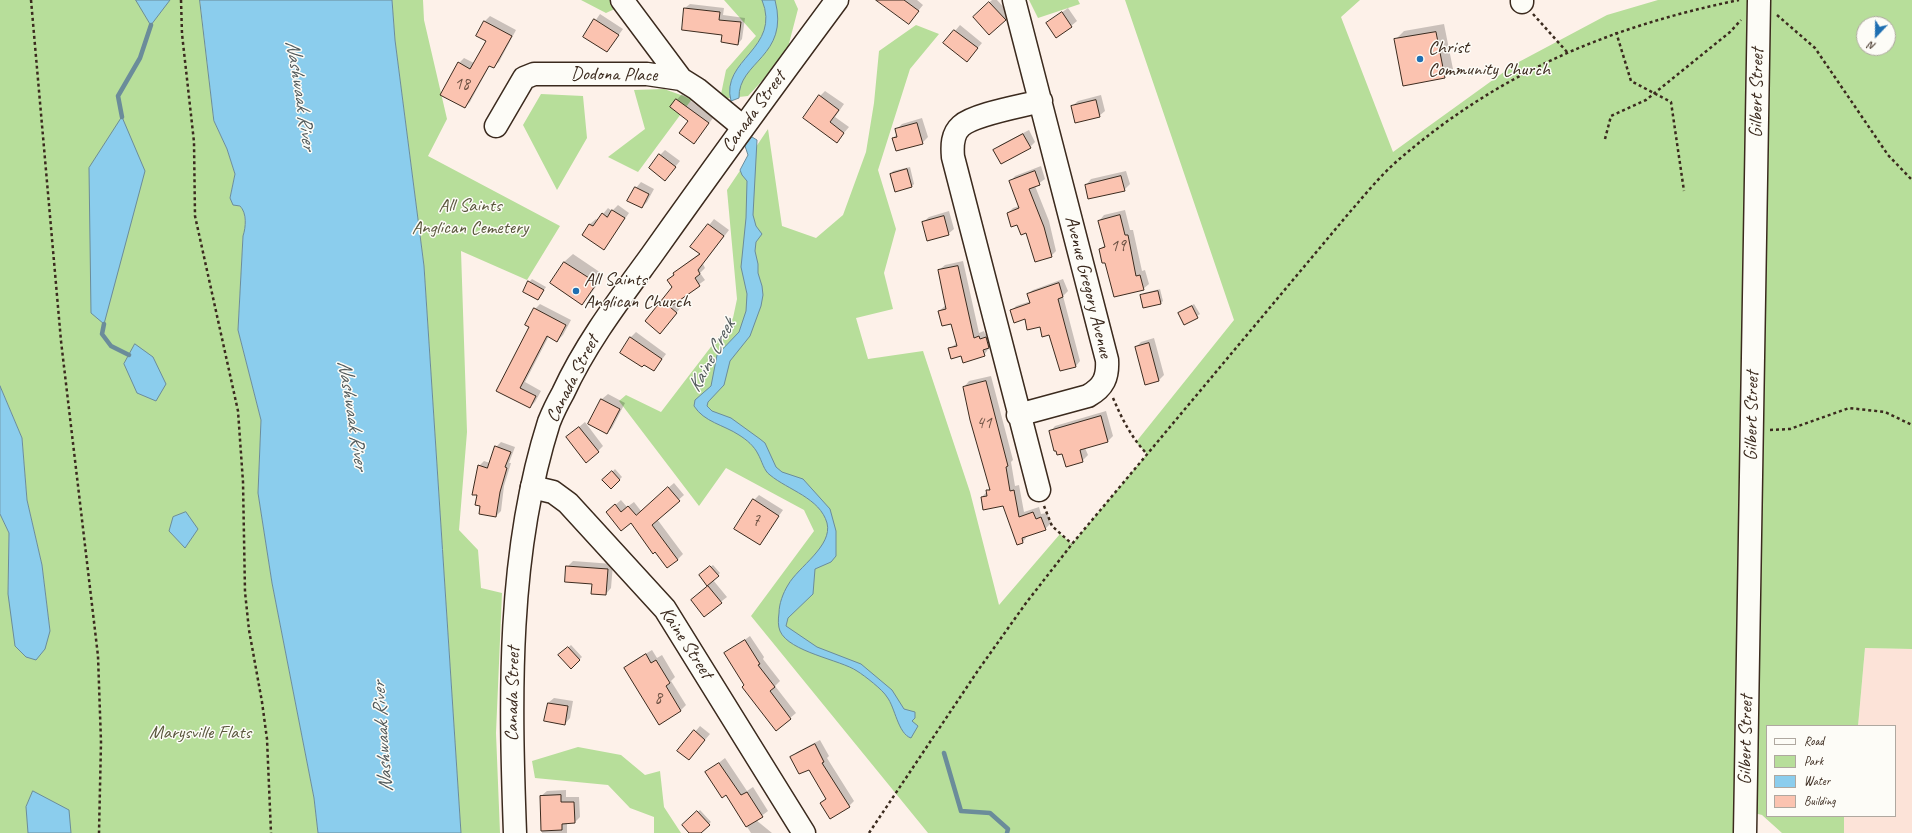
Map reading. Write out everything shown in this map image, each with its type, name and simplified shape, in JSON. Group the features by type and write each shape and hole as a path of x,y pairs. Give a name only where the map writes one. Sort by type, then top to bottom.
{"street":[{"path":"622,0 681,79"},
{"name":"Canada Street","path":"515,833 512,738 514,637 521,553 532,487 550,420 570,378 593,337 743,127 837,0"},
{"name":"Avenue Gregory Avenue","path":"1014,0 1107,360 1108,371 1105,382 1098,391 1088,396 1018,415"},
{"name":"Gilbert Street","path":"1745,833 1752,422 1765,5"},
{"name":"Dodona Place","path":"496,126 524,78 534,74 648,74 681,79 697,89 743,127"},
{"path":"1039,490 1018,415 953,157 952,146 955,134 962,125 973,119 1041,101"},
{"name":"Kaine Street","path":"532,487 553,492 568,503 665,609 804,833"}],"path":[{"path":"31,0 61,342 98,656 101,742 99,833"},
{"path":"181,0 182,34 194,142 195,216 238,410 243,482 245,592 248,630 262,702 267,739 271,833"},
{"path":"869,833 979,669 1026,603 1072,544 1349,213 1395,163 1442,124 1489,92 1567,52 1616,32 1700,8 1739,0"},
{"path":"1522,1 1567,52"},
{"path":"1765,5 1815,48 1888,155 1912,180"},
{"path":"1605,139 1611,116 1646,100 1730,32 1744,16"},
{"path":"1616,32 1630,80 1671,102 1684,191"},
{"path":"1105,382 1124,423 1136,442 1147,454"},
{"path":"1752,422 1768,430 1790,429 1849,408 1886,412 1912,424"},
{"path":"1039,490 1052,526 1072,544"}],"shaded area":[{"path":"1865,648 1912,649 1912,833 1844,833 1844,817 1896,817 1896,725 1858,725"}],"green space":[{"name":"Marysville Flats","path":"0,0 200,0 214,121 227,149 235,174 230,198 244,210 246,229 243,236 238,330 261,420 258,493 272,583 314,798 318,833 0,833 0,514 9,533 8,594 50,631 42,565 27,500 22,438 0,386"},
{"name":"All Saints Anglican Cemetery","path":"392,0 423,0 424,20 447,119 428,156 560,226 527,280 461,251 467,432 459,530 478,550 481,588 502,593 496,733 500,833 461,833 424,266 395,40"},
{"path":"581,0 634,0 606,13"},
{"path":"724,0 794,0 798,9 786,55 748,96 720,99 726,70 756,36"},
{"path":"1029,0 1078,0 1080,4 1038,18"},
{"path":"1125,0 1360,0 1341,17 1393,152 1515,64 1607,15 1658,0 1912,0 1912,649 1865,648 1858,725 1766,725 1766,817 1844,817 1844,833 1782,833 1762,815 1746,811 1745,833 928,833 751,616 814,531 804,510 726,468 699,506 619,401 626,395 661,412 733,318 737,299 727,190 768,129 782,226 816,238 843,215 866,152 874,103 879,51 916,25 939,34 910,69 878,170 896,229 884,273 893,309 856,318 868,359 923,351 970,492 999,605 1060,534 1072,544 1147,454 1136,442 1234,320"},
{"path":"664,89 692,99 638,172 608,157 645,129 634,90"},
{"path":"541,94 583,96 587,138 557,190 523,125"},
{"path":"578,747 621,755 645,775 660,771 664,807 681,833 654,833 654,817 630,808 608,785 535,778 532,761"}],"water":[{"path":"136,0 170,0 151,25"},
{"name":"Nashwaak River","path":"200,0 392,0 395,40 424,266 461,833 318,833 314,798 272,583 258,493 261,420 238,330 245,216 240,206 233,205 230,198 235,174 227,149 214,121"},
{"path":"762,0 775,0 778,19 776,34 770,46 746,75 741,86 739,98 731,101 730,87 734,74 758,42 764,31 766,17"},
{"path":"122,117 145,171 104,324 91,313 89,168"},
{"path":"752,137 757,140 753,215 756,226 762,234 756,242 755,251 763,295 761,306 750,336 730,361 724,385 708,402 707,406 712,411 731,418 765,443 776,467 782,472 803,479 830,509 836,531 836,556 831,562 815,569 813,594 788,618 786,626 817,647 861,664 892,690 904,709 915,712 915,718 912,721 918,726 911,738 907,736 900,726 890,701 874,683 849,667 794,645 785,638 780,631 778,623 779,610 784,591 793,578 820,548 825,540 827,523 818,507 811,501 768,473 756,451 747,441 709,420 694,406 695,400 711,386 717,355 739,332 746,311 747,294 741,267 746,218 747,181 740,170 748,155 745,146"},
{"path":"135,344 153,357 166,384 156,401 137,393 124,364"},
{"path":"0,386 22,438 27,500 42,565 50,631 45,649 36,660 26,657 15,646 8,594 9,533 0,514"},
{"path":"186,512 198,529 185,548 169,531 173,517"},
{"path":"33,791 69,810 71,833 28,833 26,807"}],"building":[{"path":"876,0 904,0 919,11 909,24"},
{"path":"989,2 1006,20 989,35 973,17"},
{"path":"684,8 720,12 719,20 741,22 738,45 721,42 722,35 682,30"},
{"path":"1062,12 1072,27 1056,38 1046,23"},
{"path":"594,19 619,35 607,52 583,37"},
{"path":"484,21 512,36 494,68 489,66 465,108 440,95 458,62 470,69 486,41 476,36"},
{"path":"954,30 978,48 967,62 943,43"},
{"name":"Christ Community Church","path":"1436,32 1445,78 1403,86 1394,39"},
{"path":"819,95 839,110 830,122 844,133 837,143 803,118"},
{"path":"676,99 709,123 694,144 679,133 688,121 670,107"},
{"path":"1096,100 1100,117 1075,123 1071,106"},
{"path":"917,123 923,144 896,151 892,138 897,137 895,129"},
{"path":"1023,134 1031,148 1001,164 993,150"},
{"path":"659,154 676,167 665,181 649,168"},
{"path":"907,169 912,187 895,192 890,174"},
{"path":"1035,171 1040,185 1029,189 1044,227 1052,257 1035,262 1026,233 1021,235 1017,225 1011,227 1007,213 1019,208 1009,181"},
{"path":"1121,176 1125,191 1088,199 1085,185"},
{"path":"635,187 649,194 642,208 627,201"},
{"path":"612,210 625,218 604,250 582,235 589,224 593,226 602,213 607,217"},
{"path":"1120,215 1125,235 1128,235 1136,276 1140,275 1144,290 1114,297 1105,263 1102,263 1099,249 1105,247 1098,221"},
{"path":"944,216 949,235 927,241 922,222"},
{"path":"708,224 724,236 698,270 700,274 695,278 700,286 670,307 677,313 660,334 645,321 672,287 667,280 674,275 673,273 700,254 690,247"},
{"name":"All Saints Anglican Church","path":"564,262 597,283 582,305 550,283"},
{"path":"958,266 974,338 979,336 980,339 986,337 989,348 983,350 985,356 963,363 961,356 951,359 948,348 957,346 951,324 942,326 938,311 946,309 938,270"},
{"path":"528,281 544,290 538,300 523,292"},
{"path":"1059,283 1063,297 1058,299 1076,367 1060,371 1049,335 1042,337 1040,327 1027,330 1025,319 1014,323 1010,310 1030,303 1027,294"},
{"path":"1158,291 1161,304 1143,308 1140,295"},
{"path":"1192,306 1198,318 1184,325 1178,313"},
{"path":"534,308 566,325 557,342 547,336 520,388 536,396 530,408 496,391 529,327 525,325"},
{"path":"630,337 662,359 654,371 644,365 642,367 620,353"},
{"path":"1149,343 1159,381 1145,385 1135,347"},
{"path":"986,381 1008,466 1006,467 1010,491 1014,490 1019,517 1033,512 1036,519 1041,517 1046,530 1022,538 1023,543 1017,545 1003,506 983,510 981,497 987,496 986,490 990,490 970,420 963,387"},
{"path":"601,399 620,409 607,434 588,424"},
{"path":"1101,416 1108,442 1080,450 1083,462 1066,467 1062,454 1057,455 1056,451 1054,451 1049,431"},
{"path":"579,427 599,452 586,463 566,437"},
{"path":"495,446 511,452 505,467 507,468 500,492 496,517 479,514 480,506 475,505 477,495 472,495 478,465 487,468"},
{"path":"612,471 620,480 611,489 602,480"},
{"path":"668,487 680,501 652,525 678,560 667,568 655,552 653,554 631,523 621,531 606,512 615,504 621,512 628,506 636,515"},
{"path":"753,499 779,516 760,545 734,529"},
{"path":"566,566 608,569 606,595 591,594 592,584 565,582"},
{"path":"710,566 719,576 707,586 699,575"},
{"path":"708,586 722,603 704,617 691,600"},
{"path":"745,640 760,664 758,665 775,687 770,691 791,719 776,731 742,687 744,685 724,653"},
{"path":"568,647 580,660 571,669 558,655"},
{"path":"646,654 651,663 656,660 670,683 666,686 681,711 659,725 624,668"},
{"path":"548,703 568,706 565,725 544,721"},
{"path":"694,730 705,740 689,760 677,751"},
{"path":"815,744 824,762 822,763 850,807 830,819 820,803 826,799 809,770 799,774 790,757"},
{"path":"719,763 741,795 747,792 763,817 746,827 726,795 722,798 705,772"},
{"path":"561,795 561,802 574,802 575,823 562,824 562,830 541,831 540,796"},
{"path":"697,811 710,825 701,833 689,833 682,825"}],"waterway":[{"path":"122,117 118,96 140,58 151,25"},
{"path":"104,324 102,334 111,346 129,355"},
{"name":"Kaine Creek","path":"944,753 961,811 990,813 1008,829 1007,833"}],"place":[{"name":"Christ Community Church","path":"1420,59"},
{"name":"All Saints Anglican Church","path":"576,291"}]}
